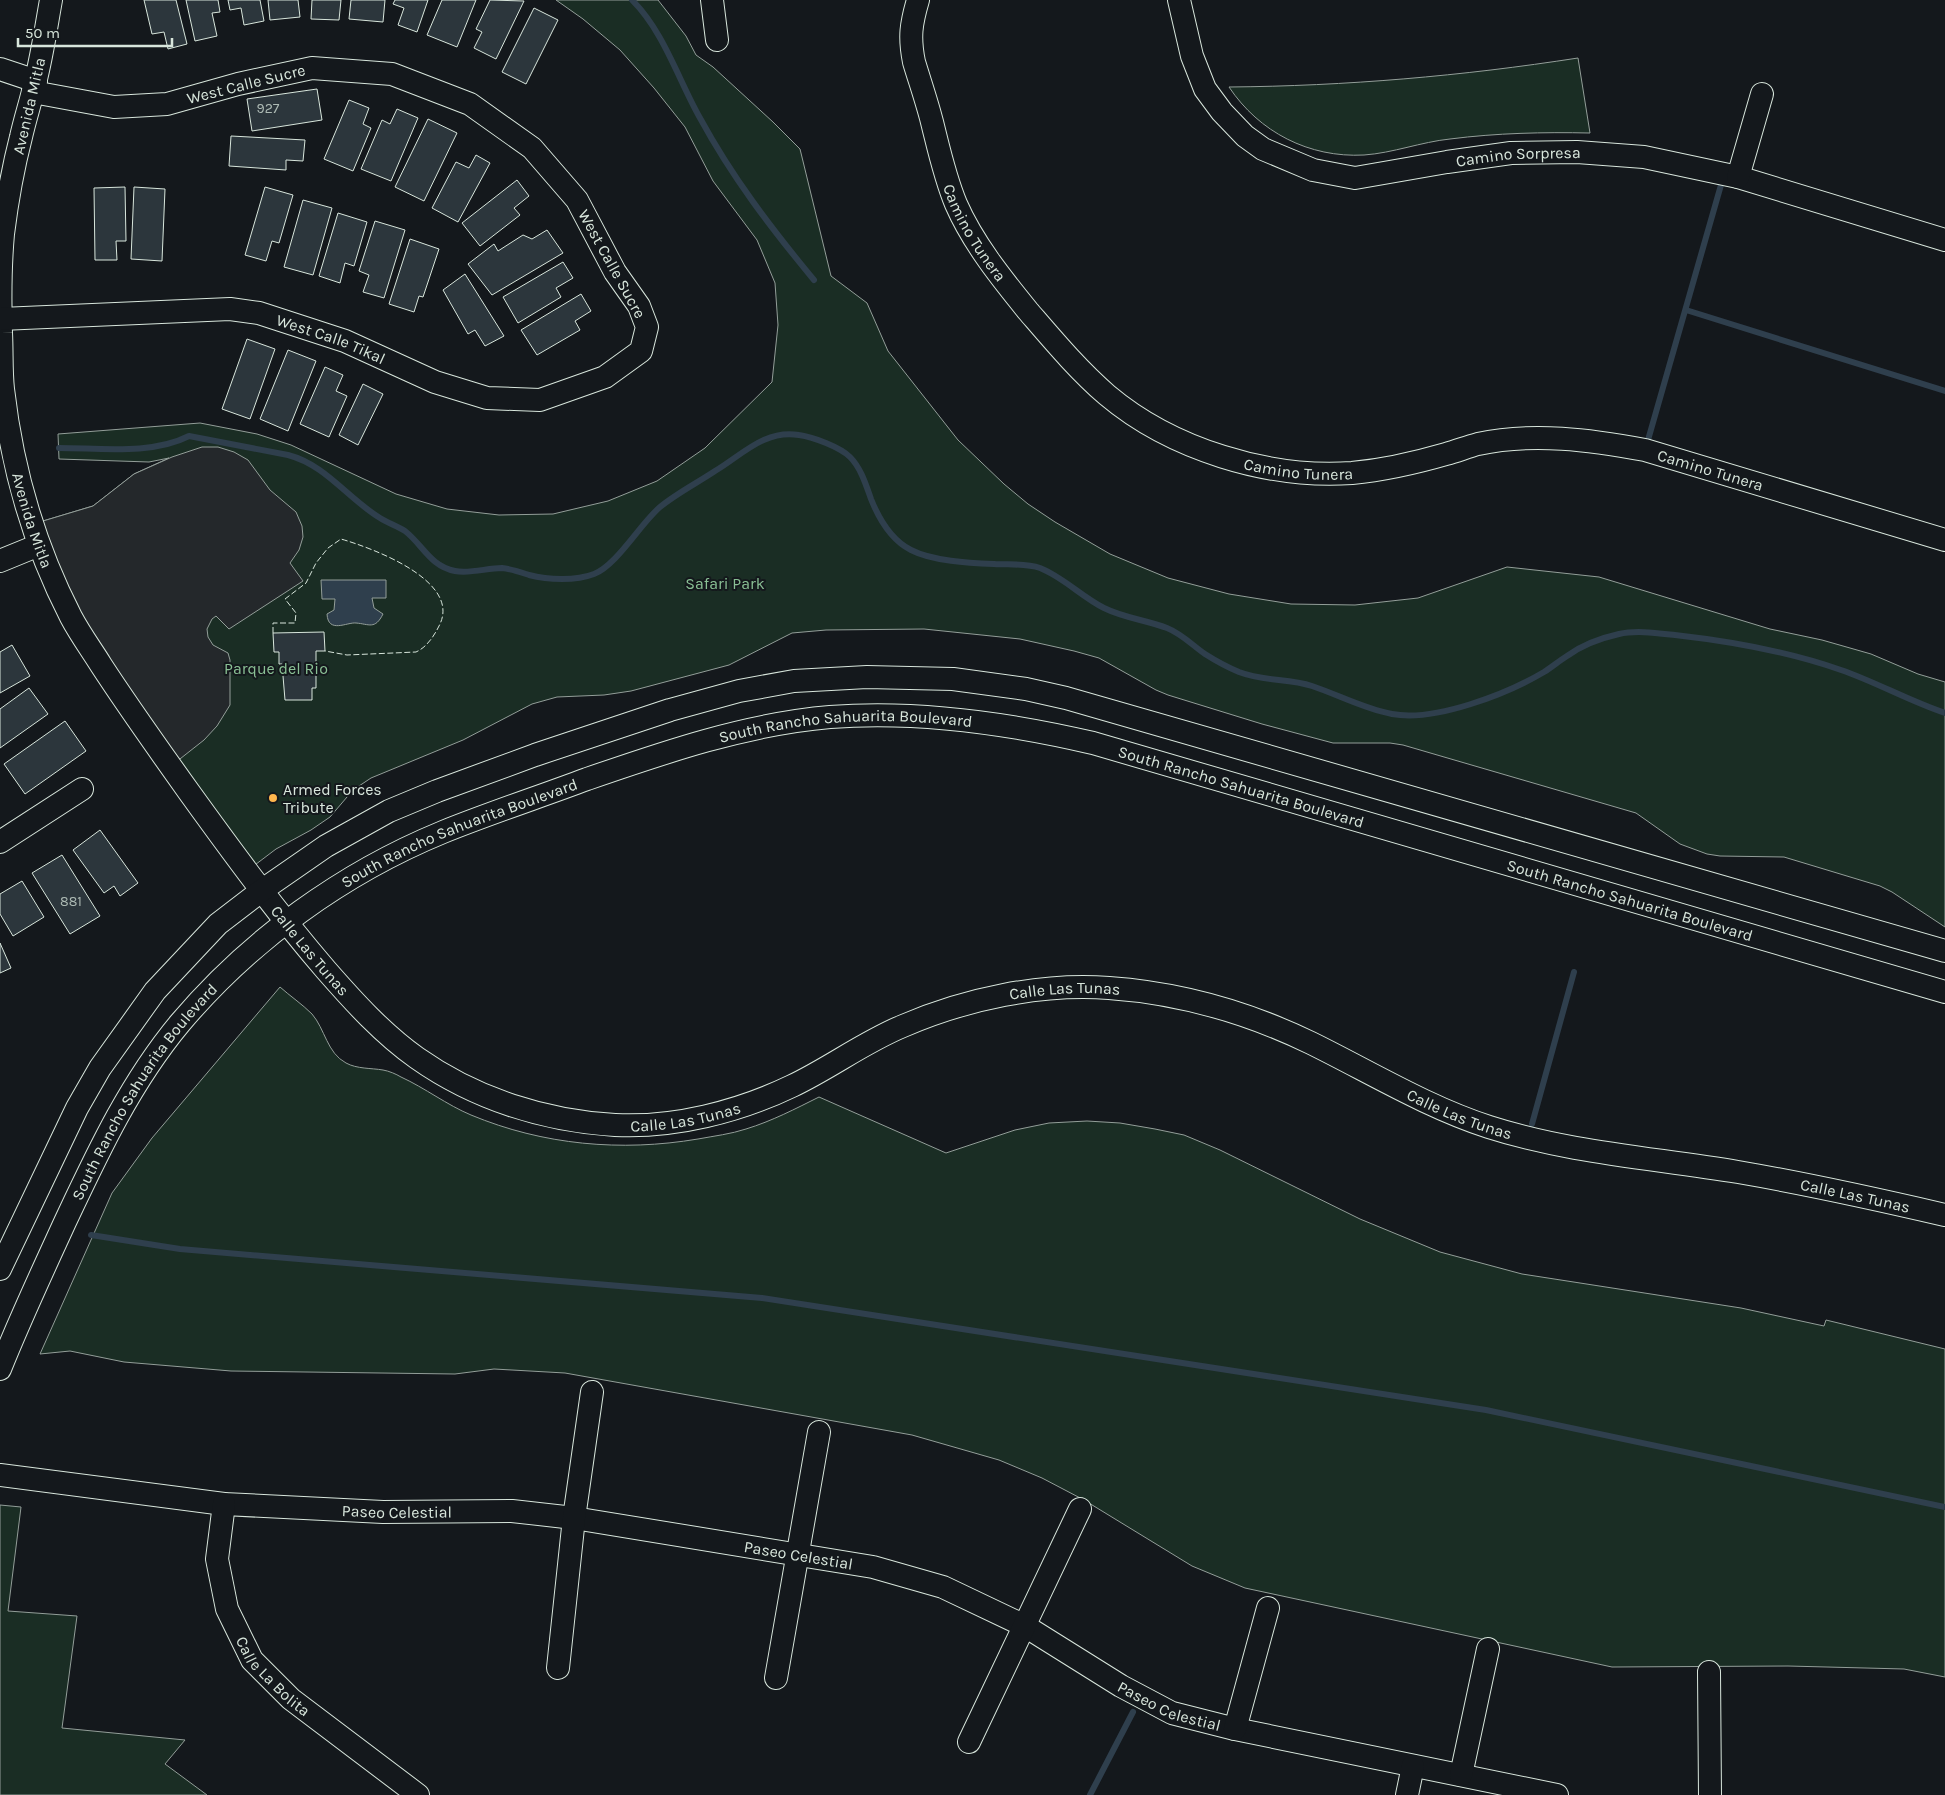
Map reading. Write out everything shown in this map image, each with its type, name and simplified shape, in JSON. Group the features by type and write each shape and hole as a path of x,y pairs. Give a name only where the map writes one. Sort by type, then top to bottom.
{"street":[{"name":"Avenida Mitla","path":"51,0 34,86 19,145 3,236 2,385 15,462 39,545 73,621 141,727 261,891"},
{"path":"712,0 717,40"},
{"name":"Camino Tunera","path":"918,0 911,26 910,43 914,62 946,178 957,206 973,235 1017,297 1082,372 1108,396 1166,433 1197,448 1267,467 1301,471 1350,473 1382,470 1423,461 1478,444 1516,439 1546,438 1614,444 1645,450 1945,540"},
{"name":"Camino Sorpresa","path":"1179,0 1192,56 1206,89 1222,112 1245,136 1263,149 1313,170 1354,178 1511,153 1577,152 1644,157 1738,177 1945,240"},
{"name":"West Calle Sucre","path":"0,69 34,86 114,107 167,104 238,84 312,68 392,74 470,104 532,148 577,200 615,272 639,306 647,328 641,351"},
{"path":"1738,177 1762,94"},
{"name":"West Calle Tikal","path":"1,319 230,309 258,313 345,341 435,382 487,398 540,400 605,377 641,351"},
{"path":"0,561 39,545"},
{"path":"0,1269 77,1108 105,1060 155,991 218,924 261,891 326,846 389,811 437,791 535,755 670,710 739,691 794,681 867,677 953,679 1026,689 1066,698 1945,951"},
{"name":"South Rancho Sahuarita Boulevard","path":"0,1369 37,1283 85,1180 134,1087 168,1040 203,998 257,945 348,880 401,851 442,832 602,774 692,745 786,722 831,717 880,715 927,717 1011,726 1093,743 1945,992"},
{"path":"4,833 82,789"},
{"name":"Calle Las Tunas","path":"261,891 286,923 373,1021 414,1057 451,1080 490,1098 534,1112 578,1121 619,1125 665,1124 707,1116 749,1104 787,1089 875,1038 942,1010 1023,992 1102,987 1174,995 1260,1021 1305,1040 1451,1114 1530,1139 1596,1152 1734,1171 1864,1196 1945,1215"},
{"path":"558,1668 574,1518 592,1392"},
{"path":"776,1678 819,1432"},
{"name":"Paseo Celestial","path":"0,1475 224,1504 383,1512 512,1511 574,1518 873,1567 943,1587 1025,1626 1121,1686 1172,1713 1235,1729 1557,1795"},
{"name":"Calle La Bolita","path":"224,1504 217,1559 227,1609 252,1660 291,1699 418,1795"},
{"path":"969,1742 1080,1508"},
{"path":"1235,1729 1268,1608"},
{"path":"1461,1775 1488,1650"},
{"path":"1709,1672 1710,1795"},
{"path":"1407,1795 1413,1766"}],"green space":[{"path":"556,0 658,0 686,36 696,55 713,67 800,149 831,276 867,303 888,351 958,440 1028,504 1110,554 1168,578 1229,594 1291,604 1355,605 1418,598 1507,567 1599,577 1770,629 1822,640 1871,654 1918,674 1945,682 1945,927 1880,886 1784,857 1707,854 1680,844 1636,813 1403,745 1390,743 1333,743 1262,724 1168,695 1099,658 1074,651 1020,639 924,629 826,630 792,633 729,665 631,691 604,695 557,697 532,704 463,740 371,778 353,790 330,817 276,849 247,871 33,524 93,506 134,474 169,458 149,462 59,459 58,434 200,423 257,434 291,445 396,494 447,509 499,515 553,514 608,501 657,481 705,448 772,382 778,325 775,283 757,240 713,181 685,127 654,88 620,50 583,19"},
{"path":"1578,58 1590,133 1485,135 1439,140 1364,155 1324,152 1305,147 1287,139 1255,117 1229,87 1317,85 1404,79"},
{"path":"280,987 312,1014 334,1053 346,1063 392,1073 471,1115 526,1133 554,1139 611,1145 669,1143 722,1135 746,1129 774,1119 819,1097 946,1153 1015,1130 1049,1123 1087,1121 1120,1123 1184,1135 1220,1150 1360,1219 1440,1252 1522,1274 1741,1308 1824,1326 1826,1320 1945,1349 1945,1677 1904,1669 1788,1666 1612,1667 1245,1588 1192,1566 1084,1500 1042,1478 999,1460 912,1435 565,1373 494,1369 455,1374 231,1371 124,1362 70,1351 40,1354 112,1193 152,1138"},
{"path":"0,1505 21,1507 8,1611 77,1616 62,1728 185,1740 165,1764 207,1795 0,1795"}],"shaded area":[{"path":"202,447 218,447 234,452 248,460 270,490 296,512 302,526 303,537 299,550 290,563 303,581 229,629 216,616 212,619 207,629 208,637 213,645 228,653 230,660 230,705 217,726 204,740 171,766 141,727 33,524 93,506 134,474 172,457"}],"water":[{"path":"321,580 386,580 386,598 372,598 374,608 383,614 380,619 371,625 352,623 338,626 331,624 327,614 334,610 335,599 322,599"}],"building":[{"path":"144,0 176,0 187,44 168,49 164,32 152,34"},
{"path":"186,0 218,0 220,12 212,13 217,36 195,41"},
{"path":"228,0 260,0 264,21 244,25 241,8 230,10"},
{"path":"268,0 298,0 300,17 270,20"},
{"path":"312,0 341,0 339,20 311,19"},
{"path":"351,0 385,0 383,22 349,19"},
{"path":"395,0 428,0 417,32 398,25 404,8 393,4"},
{"path":"442,0 476,0 457,47 427,35"},
{"path":"490,0 524,1 496,59 474,48 482,32 476,29"},
{"path":"534,8 558,20 526,84 502,72"},
{"path":"317,89 322,120 252,131 247,99"},
{"path":"349,100 369,108 363,124 371,128 353,171 324,159"},
{"path":"397,109 418,118 391,181 361,169 382,120 390,124"},
{"path":"428,119 457,133 424,201 395,187"},
{"path":"231,136 305,140 303,161 286,160 286,170 229,166"},
{"path":"476,155 490,163 458,222 432,208 456,162 469,168"},
{"path":"517,180 529,196 514,208 520,215 480,246 462,223"},
{"path":"125,187 126,241 116,241 117,260 95,260 94,188"},
{"path":"134,187 165,189 162,261 131,259"},
{"path":"265,187 293,195 279,243 272,241 266,261 245,255"},
{"path":"303,200 332,208 313,275 284,267"},
{"path":"338,213 367,222 354,266 345,263 340,283 319,276"},
{"path":"375,221 405,230 384,298 363,292 369,275 359,271"},
{"path":"547,230 563,253 492,295 468,264 494,244 498,251 523,235 532,239"},
{"path":"410,239 439,249 423,297 419,296 414,312 389,304"},
{"path":"563,262 573,278 556,288 561,297 518,323 503,297"},
{"path":"465,274 504,336 485,346 475,330 468,334 443,290"},
{"path":"581,294 591,311 575,321 580,330 537,355 521,330"},
{"path":"247,339 275,349 250,419 222,409"},
{"path":"288,350 316,361 288,431 260,419"},
{"path":"325,367 343,375 336,391 347,396 329,437 300,424"},
{"path":"363,384 383,394 358,445 339,435"},
{"path":"324,632 325,651 316,651 316,688 312,688 312,700 285,700 282,664 279,664 279,652 274,652 273,633"},
{"path":"12,645 30,676 0,693 0,652"},
{"path":"29,688 48,714 0,748 0,709"},
{"path":"65,721 86,751 25,794 4,764"},
{"path":"100,830 138,883 120,896 114,886 104,893 73,850"},
{"path":"62,855 100,916 70,934 32,873"},
{"path":"22,881 44,917 13,936 0,914 0,894"},
{"path":"0,943 11,968 0,973"}],"waterway":[{"path":"632,0 653,26 662,41 692,103 725,161 767,221 814,280"},
{"path":"1646,447 1723,178"},
{"path":"1686,310 1945,391"},
{"path":"59,448 142,448 159,446 189,436 288,455 314,466 368,510 405,531 439,565 455,571 467,572 502,568 537,577 562,579 579,578 594,574 603,569 620,553 644,523 660,507 754,445 775,436 799,435 826,443 846,453 854,461 882,521 897,541 911,550 929,557 951,561 1035,566 1057,576 1104,608 1172,630 1209,657 1239,672 1312,686 1382,712 1409,715 1429,714 1470,704 1511,689 1529,680 1579,648 1592,642 1619,634 1639,632 1716,640 1801,658 1854,675 1945,713"},
{"path":"1532,1124 1574,972"},
{"path":"91,1235 180,1249 762,1298 1486,1410 1945,1507"},
{"path":"1090,1795 1133,1712"}],"fence":[{"path":"273,633 273,623 295,623 296,613 285,599 306,583 316,563 328,548 341,539 373,550 411,569 427,581 438,595 443,610 439,626 430,641 416,652 347,655 325,651"}],"place":[{"name":"Armed Forces Tribute","path":"273,798"}],"park label":[{"name":"Safari Park","path":"725,583"},
{"name":"Parque del Rio","path":"276,668"}]}
